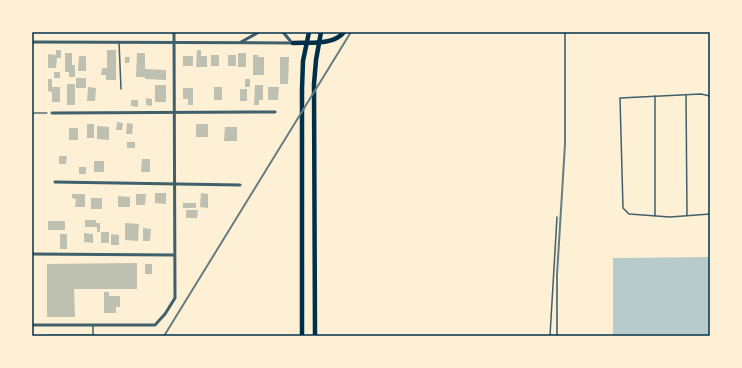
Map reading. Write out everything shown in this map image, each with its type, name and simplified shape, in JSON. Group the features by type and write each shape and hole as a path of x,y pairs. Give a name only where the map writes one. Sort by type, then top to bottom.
{"main road":[{"path":"302,336 302,89 303,61 309,32"},
{"path":"315,336 314,84 316,60 321,32"},
{"path":"293,43 329,41 336,39 344,32"}],"street":[{"path":"32,325 155,325 165,314 175,298 174,32"},
{"path":"241,42 259,32"},
{"path":"283,32 293,43"},
{"path":"32,42 293,43"},
{"path":"52,113 275,112"},
{"path":"55,182 240,185"},
{"path":"32,254 174,255"}],"lane":[{"path":"119,42 121,89"},
{"path":"710,96 702,94 620,98 623,208 628,214 655,216 710,214"},
{"path":"686,95 687,216"},
{"path":"654,96 655,216"},
{"path":"550,336 557,217"},
{"path":"93,325 93,336"}],"path":[{"path":"32,113 52,113"}],"shaded area":[{"path":"710,257 710,336 613,336 613,258"}],"building":[{"path":"56,50 61,50 61,58 57,58 56,68 48,68 48,54 56,55"},
{"path":"107,50 116,50 116,80 106,80 106,75 101,75 102,68 107,68"},
{"path":"197,50 201,50 201,56 207,56 207,67 196,67"},
{"path":"65,53 72,53 72,65 75,65 75,77 69,77 69,72 65,72"},
{"path":"137,53 145,53 145,69 166,70 166,80 136,77"},
{"path":"238,53 246,53 246,67 238,67"},
{"path":"211,55 219,55 219,66 211,66"},
{"path":"228,55 236,55 236,66 228,66"},
{"path":"253,55 264,57 264,75 253,75"},
{"path":"79,56 86,56 86,71 78,71"},
{"path":"183,56 193,56 193,66 183,66"},
{"path":"125,57 130,57 129,63 125,63"},
{"path":"280,57 289,57 288,84 280,84"},
{"path":"54,72 60,72 60,78 54,78"},
{"path":"76,78 86,78 86,88 76,88"},
{"path":"48,79 52,79 52,87 60,87 60,102 52,102 52,92 48,91"},
{"path":"245,79 250,79 250,87 245,87"},
{"path":"67,84 75,84 75,105 67,105"},
{"path":"155,85 166,85 166,102 155,102"},
{"path":"255,85 263,85 263,100 259,100 259,105 254,105"},
{"path":"88,87 96,88 95,101 87,101"},
{"path":"214,87 222,87 222,100 214,100"},
{"path":"268,87 279,87 278,100 268,100"},
{"path":"183,88 193,88 193,105 188,105 188,99 183,99"},
{"path":"240,89 247,89 247,101 240,101"},
{"path":"146,98 152,99 152,106 146,105"},
{"path":"131,100 138,100 138,107 131,106"},
{"path":"117,122 123,123 122,130 116,130"},
{"path":"127,123 133,124 132,134 126,134"},
{"path":"87,124 94,124 94,138 87,138"},
{"path":"196,124 208,124 208,137 196,137"},
{"path":"97,126 109,127 109,140 97,139"},
{"path":"225,127 237,127 237,141 224,141"},
{"path":"69,128 78,128 78,140 69,140"},
{"path":"127,142 135,142 135,148 127,148"},
{"path":"59,156 67,156 66,164 59,164"},
{"path":"142,159 150,159 150,172 141,172"},
{"path":"94,161 104,161 104,172 94,172"},
{"path":"79,167 86,167 86,174 79,174"},
{"path":"155,193 166,193 166,204 155,203"},
{"path":"201,193 208,194 208,208 200,207"},
{"path":"72,194 85,194 85,207 75,207 76,199 72,198"},
{"path":"136,194 146,194 145,205 136,205"},
{"path":"118,196 130,197 130,207 118,207"},
{"path":"91,198 102,198 102,209 91,209"},
{"path":"183,203 196,203 196,208 183,208"},
{"path":"186,210 198,210 197,218 186,218"},
{"path":"85,220 96,220 96,223 100,223 100,232 97,232 97,227 85,227"},
{"path":"48,221 65,221 65,230 48,230"},
{"path":"125,223 139,224 138,241 125,240"},
{"path":"143,228 151,229 150,241 143,241"},
{"path":"101,232 109,232 109,243 101,243"},
{"path":"84,233 93,234 93,243 84,242"},
{"path":"60,234 67,234 67,249 60,249"},
{"path":"111,234 119,235 119,245 111,245"},
{"path":"137,263 137,289 74,289 75,317 47,317 47,264"},
{"path":"145,264 152,264 152,274 145,274"},
{"path":"104,292 109,292 109,296 120,296 120,307 116,307 116,313 104,313"},
{"path":"49,334 91,334 91,336 49,336"}],"railway":[{"path":"164,336 351,32"},
{"path":"557,336 557,275 565,144 565,32"}]}
